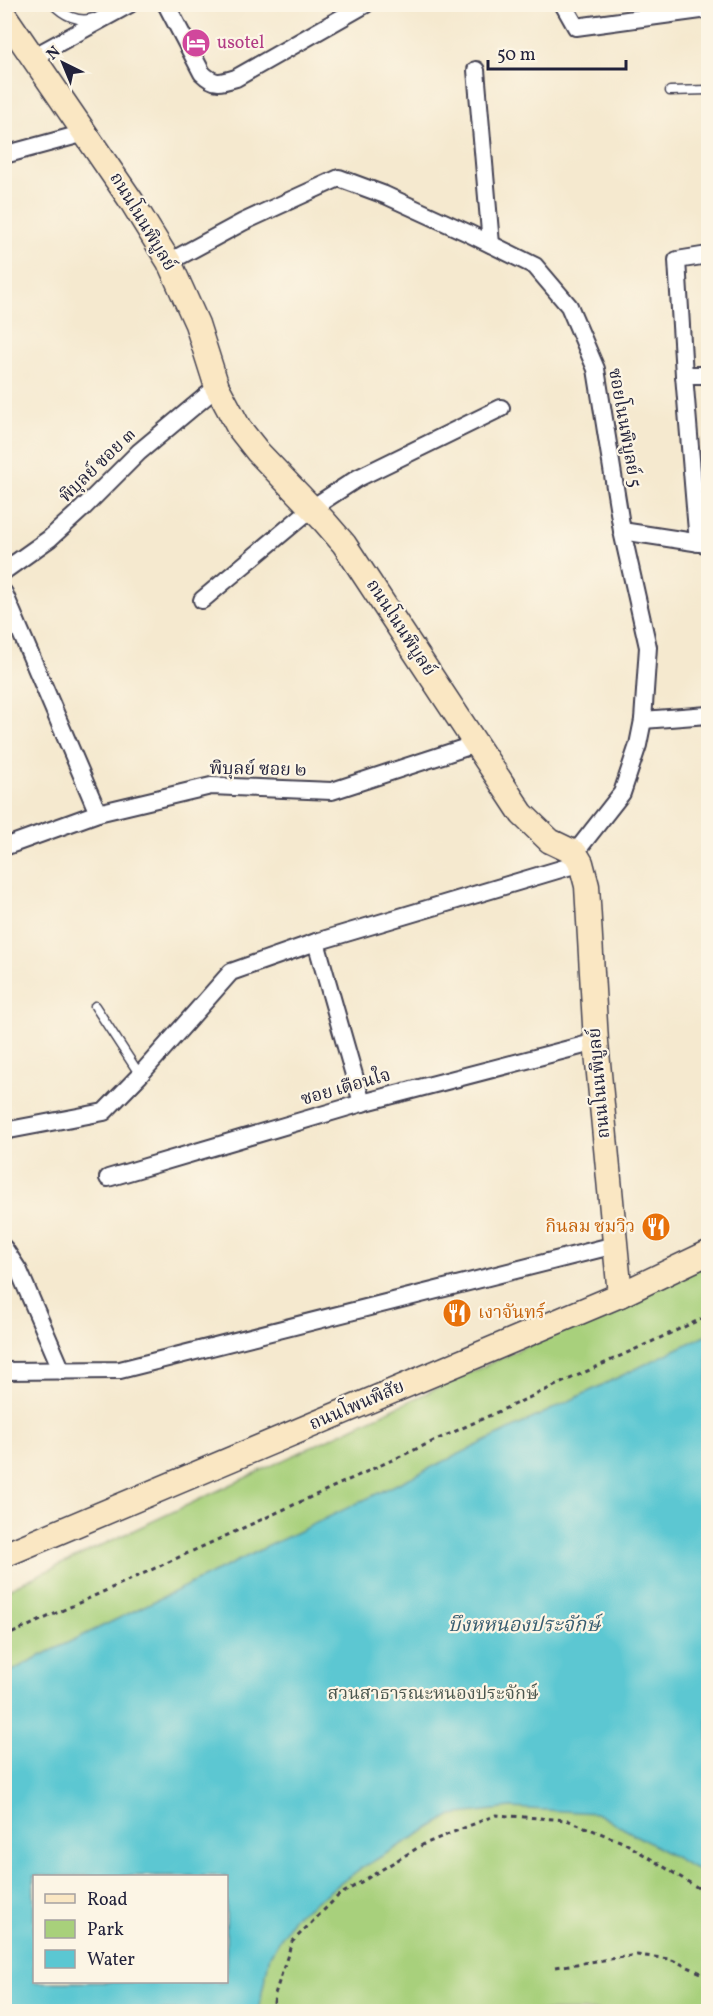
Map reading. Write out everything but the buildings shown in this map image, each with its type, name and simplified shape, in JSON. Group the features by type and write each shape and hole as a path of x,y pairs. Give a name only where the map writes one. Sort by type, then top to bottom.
{"street":[{"path":"33,57 130,4"},
{"path":"166,4 198,67 210,80 217,82 236,78 366,4"},
{"path":"563,4 576,27 708,9"},
{"name":"ถนนโนนพิบูลย์","path":"4,15 86,133 169,262 197,324 217,387 239,428 258,452 344,544 522,813 550,841 578,858 587,886 596,1042 620,1295"},
{"path":"476,70 491,244"},
{"path":"4,155 86,133"},
{"name":"ซอยโนนพิบูลย์ 5","path":"169,262 243,222 339,178 385,195 535,266 570,306 596,369 622,531 648,647 643,720 638,745 622,793 578,858"},
{"path":"622,531 704,543 684,375 677,260 708,255"},
{"path":"684,375 708,375"},
{"name":"พิบุลย์ ซอย ๓","path":"4,571 48,539 139,452 217,387"},
{"path":"202,600 312,508 367,474 501,408"},
{"path":"4,593 98,813"},
{"path":"643,720 708,715"},
{"name":"พิบุลย์ ซอย ๒","path":"4,847 98,813 211,786 332,791 476,744"},
{"path":"4,1131 104,1112 140,1075 231,972 316,942 578,858"},
{"path":"316,942 362,1103"},
{"name":"ซอย เตือนใจ","path":"108,1178 362,1103 596,1042"},
{"path":"4,1371 120,1370 615,1245"},
{"path":"4,1248 19,1271 62,1371"},
{"name":"ถนนโพนพิสัย","path":"4,1555 620,1295 708,1253"}],"lane":[{"path":"53,4 64,14 89,20 117,4"},
{"path":"670,91 708,90"},
{"path":"95,1006 140,1075"}],"path":[{"path":"4,1637 708,1316"},
{"path":"273,2012 275,1994 292,1942 338,1896 423,1844 496,1815 567,1820 625,1843 708,1894"},
{"path":"556,1967 637,1955 670,1959 708,1976"}],"green space":[{"name":"บึงหหนองประจักษ์","path":"708,1261 708,2011 5,2011 4,1591"}],"water":[{"name":"บึงหหนองประจักษ์","path":"708,1334 708,1876 596,1813 511,1808 452,1815 360,1869 293,1918 270,1955 258,2011 5,2011 5,1675"}],"place":[{"name":"usotel","path":"196,43"},
{"name":"กินลม ชมวิว","path":"656,1227"},
{"name":"เงาจันทร์","path":"457,1313"}],"park label":[{"name":"สวนสาธารณะหนองประจักษ์","path":"433,1694"}]}
